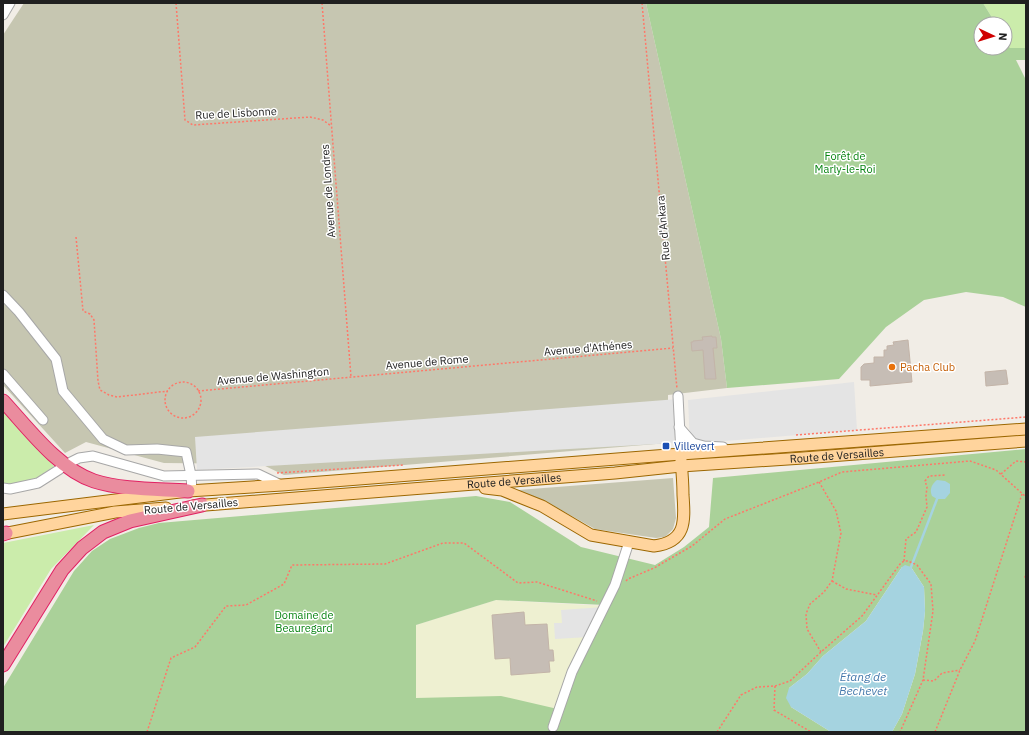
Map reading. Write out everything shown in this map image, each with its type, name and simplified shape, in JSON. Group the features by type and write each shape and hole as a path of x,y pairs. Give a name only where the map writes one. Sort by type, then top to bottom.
{"highway":[{"path":"3,401 47,449 74,471 93,480 112,485 190,491"},
{"path":"3,665 62,570 82,548 102,532 130,521 202,505"}],"main road":[{"name":"Route de Versailles","path":"3,514 190,491 1026,429"},
{"name":"Route de Versailles","path":"4,534 115,512 615,473 682,466 1026,441"},
{"path":"453,486 502,490 542,506 591,535 654,546 664,545 673,540 681,532 684,518 681,454"}],"street":[{"path":"3,15 10,3"},
{"path":"3,295 19,312 56,359 63,391 103,439 126,450 157,449 186,452 191,476 190,491"},
{"path":"3,374 43,420"},
{"path":"678,396 681,454"},
{"path":"679,427 693,443 742,449"},
{"path":"71,462 79,458 93,456 164,476 258,474 282,485"},
{"path":"3,488 10,489 38,483 60,469"},
{"path":"553,728 572,672 615,585 629,542"}],"path":[{"name":"Rue de Lisbonne","path":"176,3 185,120 193,125 310,117 323,120 331,126"},
{"name":"Avenue de Londres","path":"322,3 351,377"},
{"name":"Rue d'Ankara","path":"642,3 678,396"},
{"path":"76,238 83,311 90,314 94,320 98,381 100,390 117,397 168,391"},
{"name":"Avenue d'Athénes","path":"505,363 673,348"},
{"name":"Avenue de Rome","path":"351,377 505,363"},
{"name":"Avenue de Washington","path":"198,391 351,377"},
{"path":"183,382 194,386 200,396 199,407 196,412 186,418 180,418 170,413 165,403 168,391 172,386 183,382"},
{"path":"791,435 1026,417"},
{"path":"615,585 621,586 628,579 654,568 692,546 725,519 842,472 970,461 996,470 1026,497"},
{"path":"1001,474 1016,461 1026,462"},
{"path":"717,732 741,695 757,687 775,686 790,681 862,616 900,564 904,561 906,539 916,532 927,507 926,496 928,487 925,481 929,476 945,475"},
{"path":"819,482 836,511 841,533 832,581 824,592 810,604 806,614 807,629 821,652"},
{"path":"935,732 960,670 975,640 1022,494"},
{"path":"147,732 171,658 195,647 226,606 246,605 284,584 292,564 384,564 443,543 464,543 518,583 537,582 605,604"},
{"path":"900,732 923,680 934,611 931,584 917,565 904,561"},
{"path":"1026,572 1026,578"},
{"path":"832,581 846,589 878,595"},
{"path":"923,680 934,681 942,673 960,670"},
{"path":"775,686 774,710 811,732"}],"shaded area":[{"path":"24,3 646,3 721,339 727,388 668,395 668,443 284,475 261,464 164,463 86,442 65,453 3,385 3,35"},
{"path":"854,382 857,430 690,444 688,400"},
{"path":"678,399 674,443 197,470 195,437"},
{"path":"673,478 676,518 673,529 664,537 656,538 595,529 545,501 518,490"},
{"path":"496,600 606,606 562,710 416,698 416,625"},
{"path":"604,607 589,637 555,639 554,623 562,623 561,610"}],"green space":[{"name":"Forêt de Marly-le-Roi","path":"646,3 983,3 991,16 973,16 973,56 1013,56 1013,48 1026,48 1026,60 1016,60 1026,80 1026,307 1003,297 966,292 924,300 886,327 839,379 727,388 721,339"},
{"path":"983,3 1026,3 1026,48 1013,48 1013,16 991,16"},
{"path":"3,411 54,466 37,478 10,484 3,483"},
{"name":"Domaine de Beauregard","path":"1026,449 1026,732 892,732 902,714 915,674 923,631 925,611 924,587 911,567 902,567 866,621 823,656 807,674 789,688 791,707 831,732 3,731 3,688 74,571 92,551 110,539 139,528 159,523 476,496 510,502 581,547 655,565 684,547 709,527 713,478","holes":["496,600 605,605 562,710 501,696 416,698 416,625"]},
{"path":"94,525 51,569 3,647 3,543"}],"water":[{"path":"937,480 945,481 950,484 950,493 945,499 937,499 932,496 932,487"},
{"name":"Étang de Bechevet","path":"905,565 911,567 924,587 925,611 915,674 902,714 892,732 831,732 791,707 786,698 789,688 807,674 823,656 866,621 902,567"}],"building":[{"path":"702,337 716,337 717,348 713,348 716,379 705,379 703,350 692,351 691,342 703,340"},
{"path":"908,340 912,382 870,386 870,380 861,380 861,367 864,364 874,363 874,357 884,357 884,350 887,350 887,346 894,345 893,342"},
{"path":"1006,370 1008,384 986,386 985,372"},
{"path":"524,612 525,625 547,624 549,650 553,650 554,661 549,661 550,672 511,675 510,658 495,659 492,615"}],"waterway":[{"path":"911,567 937,499"}],"place":[{"name":"Pacha Club","path":"892,367"},
{"name":"Villevert","path":"666,446"}]}
